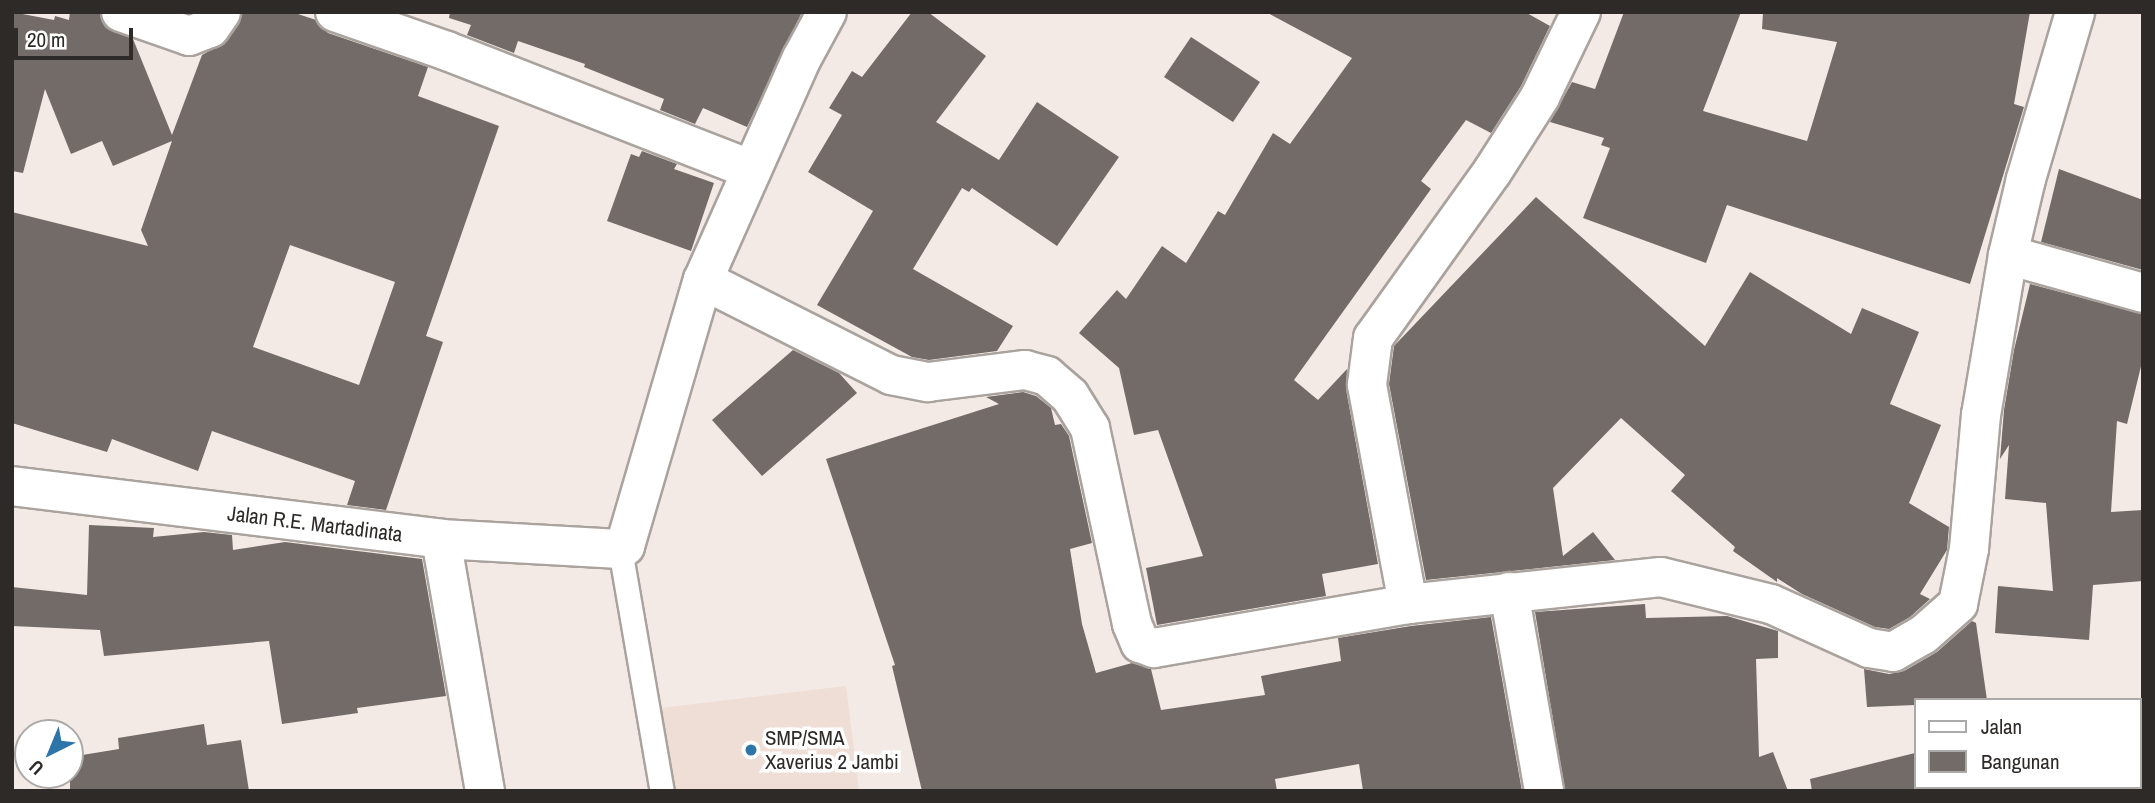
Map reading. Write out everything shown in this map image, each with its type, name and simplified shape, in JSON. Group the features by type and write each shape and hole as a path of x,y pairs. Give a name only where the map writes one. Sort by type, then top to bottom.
{"street":[{"path":"121,12 189,36 210,28 221,12"},
{"path":"335,12 447,51 752,170"},
{"path":"620,549 625,545 703,280 802,58 827,12"},
{"path":"1408,604 1367,385 1373,338 1492,172 1541,97 1581,12"},
{"path":"703,280 891,375 928,382 1025,370 1046,376 1070,396 1090,428 1132,624 1140,643 1154,648 1408,604 1661,578 1771,604 1870,648 1893,652 1923,635 1958,604 1969,549 1981,415 2008,255 2026,179 2075,12"},
{"path":"2008,255 2143,293"},
{"name":"Jalan R.E. Martadinata","path":"12,486 441,539 620,549"},
{"path":"441,539 485,791"},
{"path":"1508,592 1544,791"}],"lane":[{"path":"620,549 662,791"}],"shaded area":[{"name":"SMP/SMA Xaverius 2 Jambi","path":"846,686 859,791 653,791 643,710"}],"building":[{"path":"12,12 69,20 70,12 100,12 105,27 133,39 172,135 202,55 227,41 239,24 243,12 292,12 316,20 328,33 428,67 418,96 499,126 426,336 443,342 386,510 347,505 355,481 212,431 198,471 112,439 107,452 12,423 12,212 148,246 141,230 172,141 113,166 102,141 71,154 45,89 23,173 12,171","holes":["290,245 395,282 359,385 253,347"]},
{"path":"450,12 802,12 747,127 703,108 695,124 660,110 664,99 584,67 585,64 518,41 514,53 467,35 471,25 449,18"},
{"path":"912,12 928,12 986,56 936,122 999,160 1037,102 1119,157 1057,246 972,188 969,192 962,188 913,269 1013,326 997,351 929,360 912,357 817,305 873,211 808,172 842,115 829,108 852,71 862,77"},
{"path":"1266,12 1525,12 1550,26 1521,86 1491,133 1466,120 1421,181 1431,189 1294,380 1318,400 1347,369 1346,389 1378,564 1322,574 1326,596 1157,625 1146,568 1203,556 1158,430 1134,435 1119,368 1079,333 1117,290 1126,299 1162,246 1186,263 1218,211 1225,215 1273,133 1290,144 1352,58"},
{"path":"1624,12 1741,12 1703,111 1807,141 1837,42 1762,29 1763,12 2030,12 2014,104 2024,107 1970,284 1727,205 1706,263 1583,218 1610,148 1601,145 1604,138 1550,122 1572,82 1595,89"},
{"path":"1191,37 1260,82 1233,122 1164,77"},
{"path":"642,151 677,164 674,169 714,183 691,251 607,221 631,154 639,157"},
{"path":"2059,169 2143,200 2143,270 2041,242"},
{"path":"1536,197 1705,346 1750,272 1851,334 1862,308 1919,332 1890,404 1941,425 1909,503 1949,527 1947,550 1920,594 1930,599 1910,617 1889,629 1875,627 1802,594 1777,578 1777,582 1733,551 1735,547 1671,491 1685,475 1621,418 1553,488 1563,556 1593,532 1615,560 1426,580 1389,384 1394,346"},
{"path":"2030,284 2143,314 2143,358 2127,424 2117,421 2111,512 2143,510 2143,581 2093,585 2089,640 1995,633 1998,586 2053,591 2046,503 2005,499 2009,445 2000,459 2004,410 2014,350"},
{"path":"793,350 839,373 857,393 762,476 712,420"},
{"path":"1023,392 1036,396 1051,408 1055,425 1061,424 1069,436 1092,543 1070,549 1082,624 1096,673 1132,663 1151,669 1161,710 1265,695 1261,676 1341,661 1338,638 1491,617 1522,791 1363,791 1359,764 1275,779 1277,791 922,791 892,666 895,665 826,459 999,404 986,397"},
{"path":"89,525 154,528 153,537 204,532 232,535 233,550 285,542 422,559 446,696 357,708 358,713 282,724 269,641 104,656 100,630 12,626 12,587 87,595"},
{"path":"1645,604 1646,618 1727,616 1778,631 1778,658 1756,659 1759,757 1773,752 1788,791 1565,791 1535,612"},
{"path":"1972,621 1976,623 1987,698 1913,698 1913,705 1867,707 1864,669 1889,674 1904,671 1937,652"},
{"path":"204,724 207,745 241,740 249,791 70,791 84,789 84,755 119,749 118,738"},
{"path":"1913,753 1915,791 1812,791 1810,779"}],"place":[{"name":"SMP/SMA Xaverius 2 Jambi","path":"751,750"}]}
